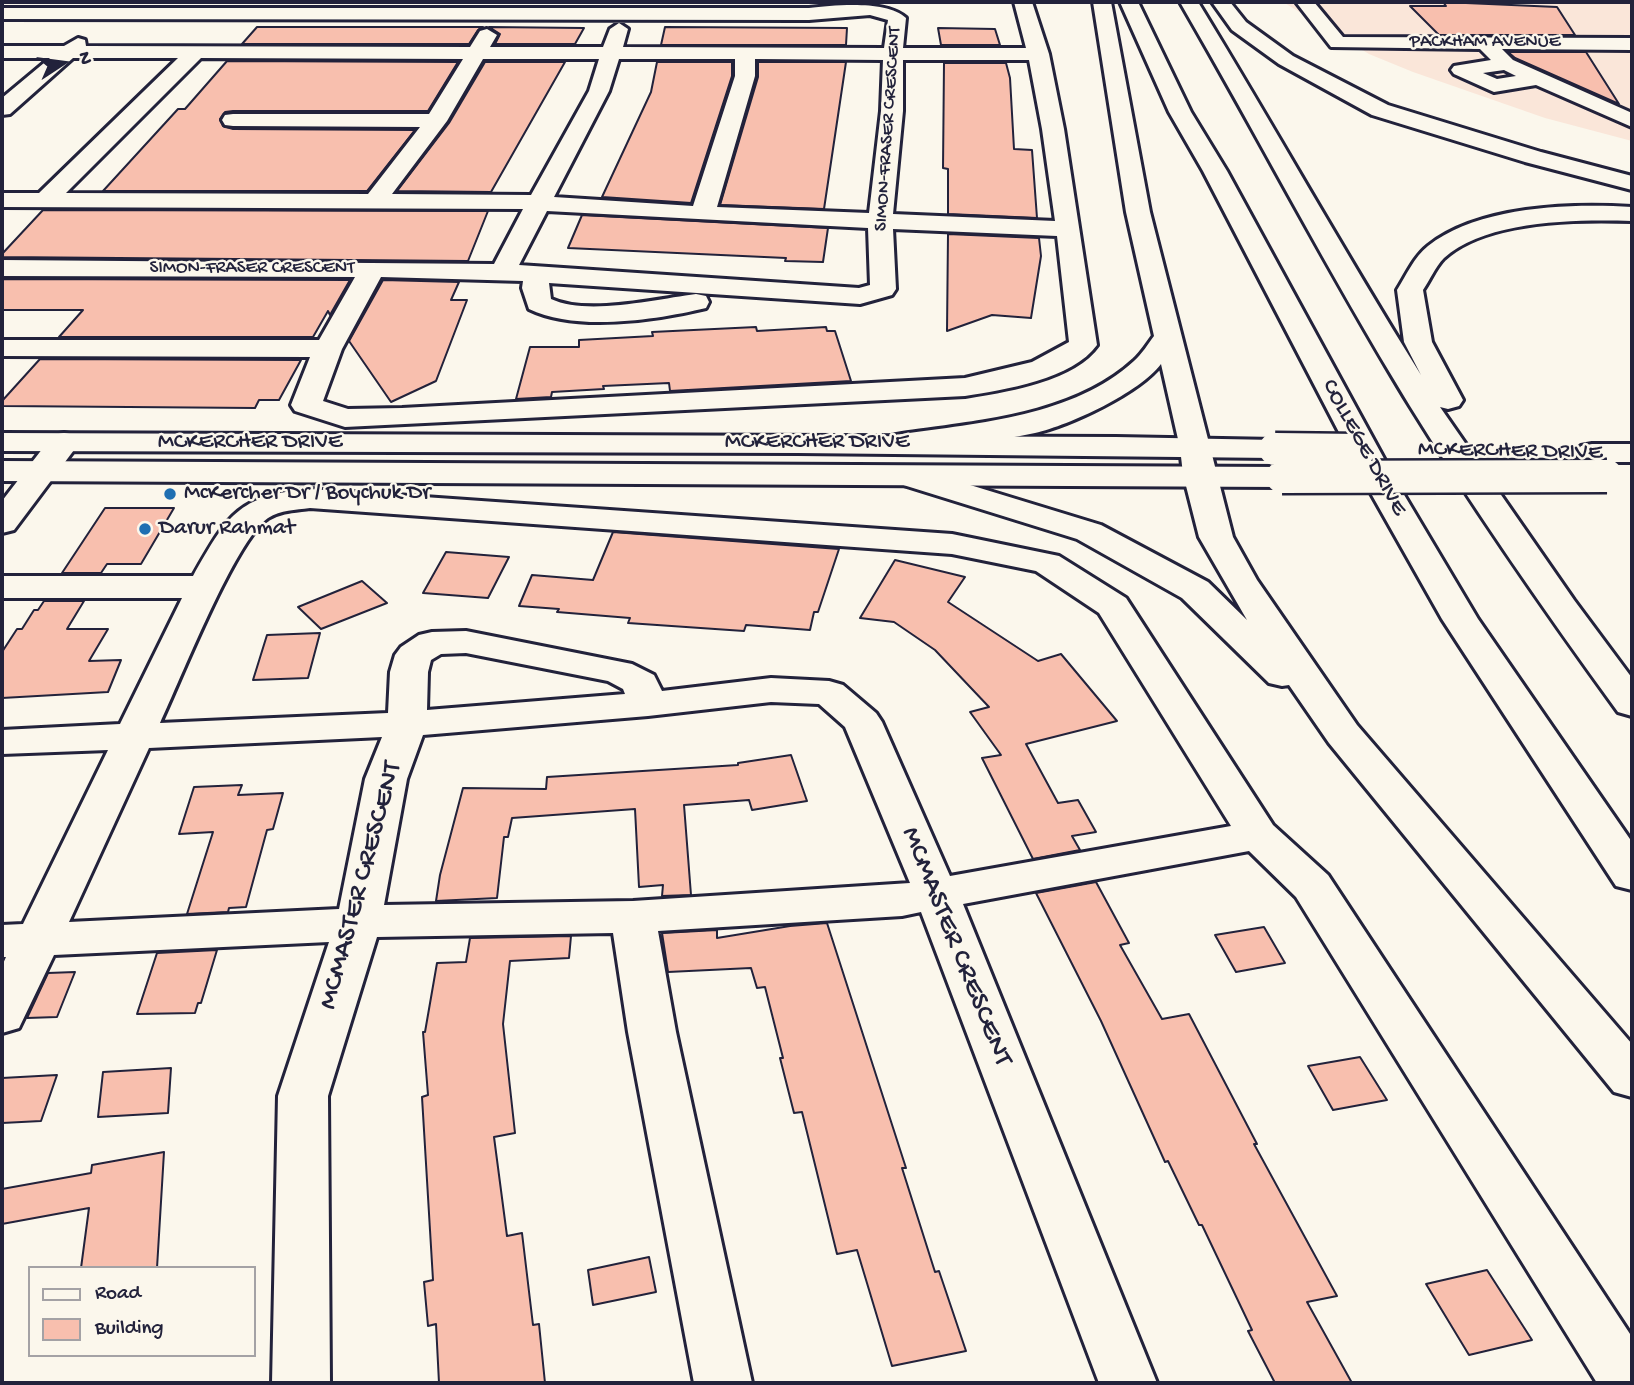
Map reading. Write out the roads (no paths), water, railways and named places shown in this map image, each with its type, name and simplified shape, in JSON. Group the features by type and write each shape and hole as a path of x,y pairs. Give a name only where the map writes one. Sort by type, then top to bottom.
{"main road":[{"path":"373,270 328,349 306,405 345,418 402,418 965,387 992,383 1069,357 1083,345 1069,229 1039,54 1023,2"},
{"path":"1102,2 1138,212 1216,537 1239,580 1343,734"},
{"name":"COLLEGE DRIVE","path":"1129,2 1180,112 1215,171 1384,488 1460,619 1632,875"},
{"path":"1189,2 1250,104 1342,270 1426,408 1561,608 1632,704"},
{"path":"1221,2 1239,26 1286,60 1380,110 1534,158 1632,183"},
{"name":"PACKHAM AVENUE","path":"1305,2 1338,43 1632,44"},
{"path":"2,109 121,7"},
{"name":"SIMON-FRASER CRESCENT","path":"2,13 121,7 502,8 624,14 884,10 896,14 897,18 893,53 892,111 880,222 883,289 860,296 502,272 2,268"},
{"path":"375,201 436,121 502,8"},
{"path":"502,272 599,91 624,14"},
{"path":"1485,43 1506,64 1632,121"},
{"path":"2,52 1039,54"},
{"path":"45,200 196,52"},
{"path":"703,214 745,76 745,54"},
{"path":"1506,64 1461,70 1494,86 1537,79"},
{"path":"2,89 26,89"},
{"path":"1584,100 1632,100"},
{"path":"233,120 436,121"},
{"path":"2,200 541,203 703,214 1069,229"},
{"path":"1561,608 1418,342 1410,290 1436,252 1461,238 1524,217 1607,212 1632,214"},
{"name":"SIMON-FRASER CRESCENT","path":"538,274 535,288 539,303 550,310 569,314 646,308 783,291"},
{"path":"905,460 1033,424 1107,393 1144,367 1169,336"},
{"path":"2,348 328,349"},
{"name":"MCKERCHER DRIVE","path":"2,442 905,460"},
{"path":"2,523 64,442"},
{"name":"MCKERCHER DRIVE","path":"2,471 905,460 1197,461 1610,468 1632,453"},
{"path":"905,460 1089,532 1195,590 1343,734 1632,1078"},
{"path":"2,1016 20,941 133,738 205,587 244,522 260,508 311,498 952,544 1047,563 1113,606 1258,835 1312,886 1629,1383"},
{"path":"2,587 205,587"},
{"name":"MCMASTER CRESCENT","path":"301,1383 303,1096 358,924 386,779 407,724 408,673 414,655 432,643 466,642 619,671 640,683 648,704"},
{"name":"MCMASTER CRESCENT","path":"2,742 407,724 648,704 771,690 829,693 862,722 936,893 1128,1383"},
{"path":"20,941 358,924 402,919 634,917 902,900 1258,835"},
{"path":"634,917 652,1032 723,1383"}],"place":[{"name":"McKercher Dr / Boychuk Dr","path":"170,494"},
{"name":"Darur Rahmat","path":"145,529"}]}
